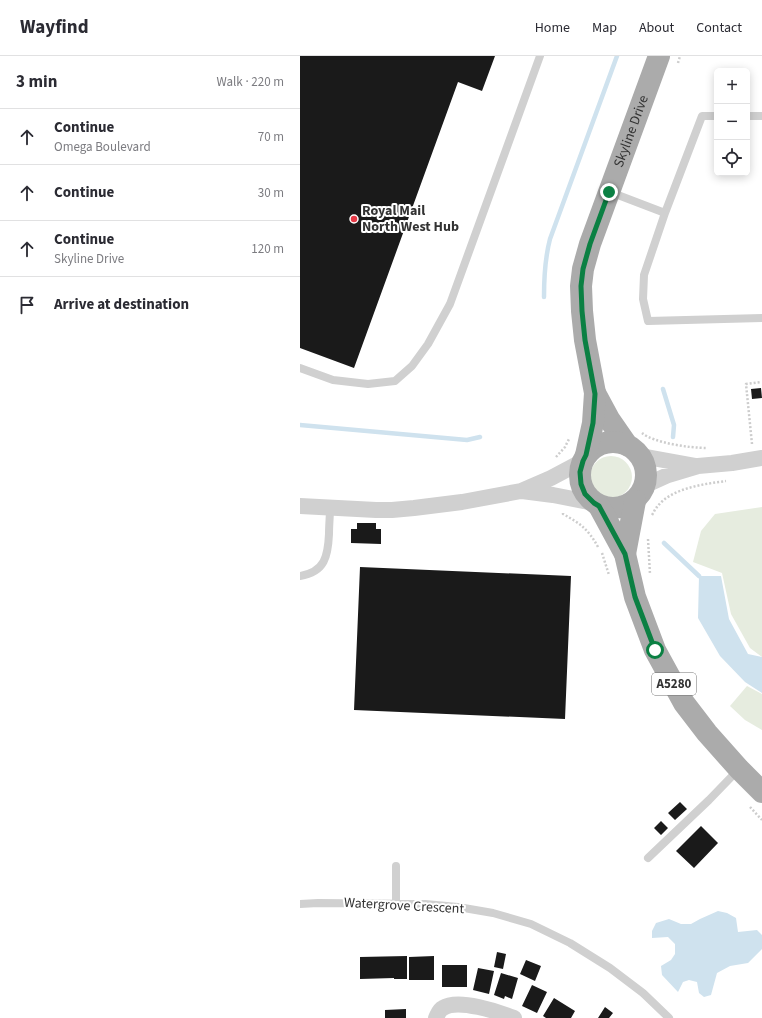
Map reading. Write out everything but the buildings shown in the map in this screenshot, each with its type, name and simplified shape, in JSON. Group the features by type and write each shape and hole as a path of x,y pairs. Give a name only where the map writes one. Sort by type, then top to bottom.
{"main road":[{"name":"Skyline Drive","path":"585,458 593,423 595,394 585,340 582,311 581,286 583,269 590,244 659,56"},
{"name":"Skyline Drive","path":"595,394 609,419 636,444"},
{"path":"585,458 594,448 605,443 616,442 636,444"},
{"name":"A5280","path":"625,554 640,493 647,475 645,465 636,444"},
{"name":"A5280","path":"585,458 580,472 581,484 585,494 596,504 625,554 635,597 655,650 684,702 707,733 762,792"},
{"path":"596,504 608,508 618,509 627,506 640,493"}],"street":[{"path":"636,444 666,460 698,466"},
{"path":"640,493 668,475 698,466 732,462 760,451"},
{"path":"300,506 392,510 462,502 521,491 551,478 585,458"},
{"path":"521,491 553,494 596,504"},
{"path":"436,1018 441,1009 445,1006 453,1005 470,1006 491,1010 514,1018"}],"lane":[{"path":"300,368 333,380 368,384 395,381 412,366 428,344 450,304 540,56"},
{"path":"714,116 702,116 665,213 644,275 643,299 648,321 762,318"},
{"path":"750,116 762,116"},
{"path":"609,192 665,213"},
{"path":"300,576 317,570 322,565 328,549 330,508"},
{"path":"648,858 739,769"},
{"path":"396,866 396,904"},
{"name":"Watergrove Crescent","path":"300,904 425,904 458,907 494,913 531,924 570,943 610,968 643,993 669,1018"}],"path":[{"path":"760,451 752,444 746,384 761,382"},
{"path":"636,444 644,435 670,444 710,448"},
{"path":"746,445 752,444"},
{"path":"651,517 657,506 676,492 703,484 732,480"},
{"path":"648,534 650,579"}],"shaded area":[{"path":"607,456 615,456 623,459 629,465 632,477 629,489 623,495 615,498 607,498 599,495 593,489 590,481 590,473 593,465 599,459"},
{"path":"762,507 762,657 750,648 731,614 722,573 693,562 701,531 715,514"},
{"path":"747,686 762,694 762,730 745,720 730,706"}],"water":[{"path":"699,576 721,576 729,619 748,654 762,657 762,693 745,682 720,656 698,618"},
{"path":"718,911 727,913 736,918 738,932 757,930 762,935 762,949 748,963 730,966 717,973 711,995 704,997 699,993 697,982 689,980 683,982 678,992 662,975 661,966 671,960 675,954 675,944 668,937 652,938 652,931 656,923 669,919 681,924 691,924"}],"waterway":[{"path":"544,297 545,268 550,239 617,56"},
{"path":"663,389 674,425 673,437"},
{"path":"300,425 467,440 480,437"},
{"path":"664,543 699,576"}],"place":[{"name":"Royal Mail North West Hub","path":"354,219"}],"route":[{"path":"609,192 590,244 583,269 581,286 585,340 595,394 593,423 586,455 580,472 581,484 585,494 599,506 625,554 635,597 655,650"}]}
